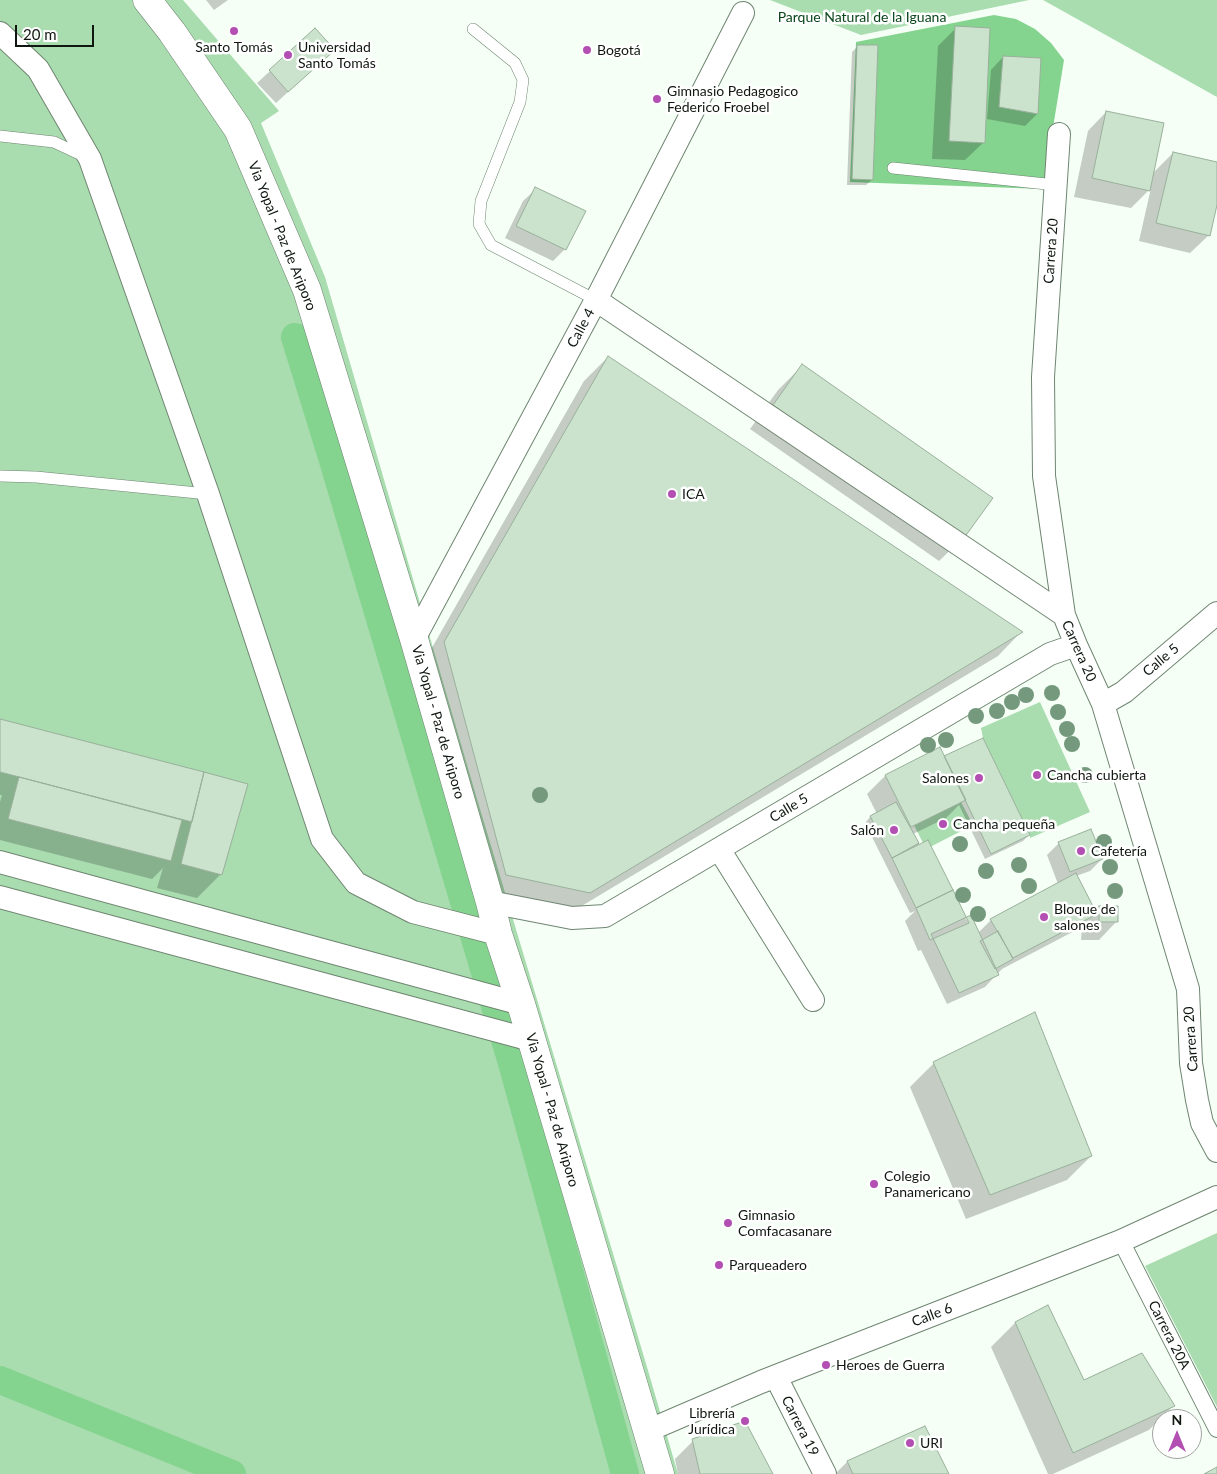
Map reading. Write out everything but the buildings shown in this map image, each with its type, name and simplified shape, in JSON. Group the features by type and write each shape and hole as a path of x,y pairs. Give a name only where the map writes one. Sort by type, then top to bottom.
{"main road":[{"name":"Via Yopal - Paz de Ariporo","path":"147,0 172,32 238,129 307,290 414,639 490,902 497,934 520,1003 660,1474"}],"street":[{"name":"Calle 4","path":"414,639 596,300 743,14"},
{"path":"0,33 38,69 90,159 208,494 322,839 356,883 413,912 497,934"},
{"name":"Carrera 20","path":"1059,134 1043,377 1044,476 1064,615 1103,704 1188,989 1191,1063 1197,1100 1202,1123 1217,1150"},
{"path":"596,300 1064,615"},
{"name":"Calle 5","path":"1103,704 1124,692 1217,613"},
{"name":"Calle 5","path":"490,902 572,918 605,916 1050,654 1076,646"},
{"path":"719,848 813,1000"},
{"path":"0,862 520,1003"},
{"path":"0,897 530,1040"},
{"name":"Calle 6","path":"647,1431 761,1382 1121,1241 1217,1197"},
{"name":"Carrera 20A","path":"1121,1241 1217,1429"},
{"name":"Carrera 19","path":"776,1377 825,1474"}],"lane":[{"path":"473,29 515,63 523,80 520,102 481,201 479,224 491,245 596,300"},
{"path":"0,136 54,142 90,159"},
{"path":"893,168 1056,185"},
{"path":"0,476 36,476 208,494"}],"green space":[{"path":"0,0 183,0 279,111 261,123 325,277 477,799 678,1474 0,1474"},
{"name":"Parque Natural de la Iguana","path":"770,0 1029,0 861,35"},
{"path":"1043,0 1217,0 1217,97"},
{"name":"Cancha cubierta","path":"1040,702 1090,812 1030,838 983,738 981,728"},
{"name":"Cancha pequeña","path":"960,800 973,825 926,849 913,823"},
{"path":"1217,1233 1217,1407 1145,1266"}],"shaded area":[{"path":"994,15 1016,19 1035,29 1051,43 1064,60 1043,189 850,182 856,42"}],"waterway":[{"path":"295,337 512,1063 625,1474"},
{"path":"0,1380 232,1474"}],"place":[{"name":"Santo Tomás","path":"234,31"},
{"name":"Bogotá","path":"587,50"},
{"name":"Universidad Santo Tomás","path":"288,55"},
{"name":"Gimnasio Pedagogico Federico Froebel","path":"657,99"},
{"name":"ICA","path":"672,494"},
{"name":"Cancha cubierta","path":"1037,775"},
{"name":"Salones","path":"979,778"},
{"name":"Cancha pequeña","path":"943,824"},
{"name":"Salón","path":"894,830"},
{"name":"Cafetería","path":"1081,851"},
{"name":"Bloque de salones","path":"1044,917"},
{"name":"Colegio Panamericano","path":"874,1184"},
{"name":"Gimnasio Comfacasanare","path":"728,1223"},
{"name":"Parqueadero","path":"719,1265"},
{"name":"Heroes de Guerra","path":"826,1365"},
{"name":"Librería Jurídica","path":"745,1421"},
{"name":"URI","path":"910,1443"}]}
